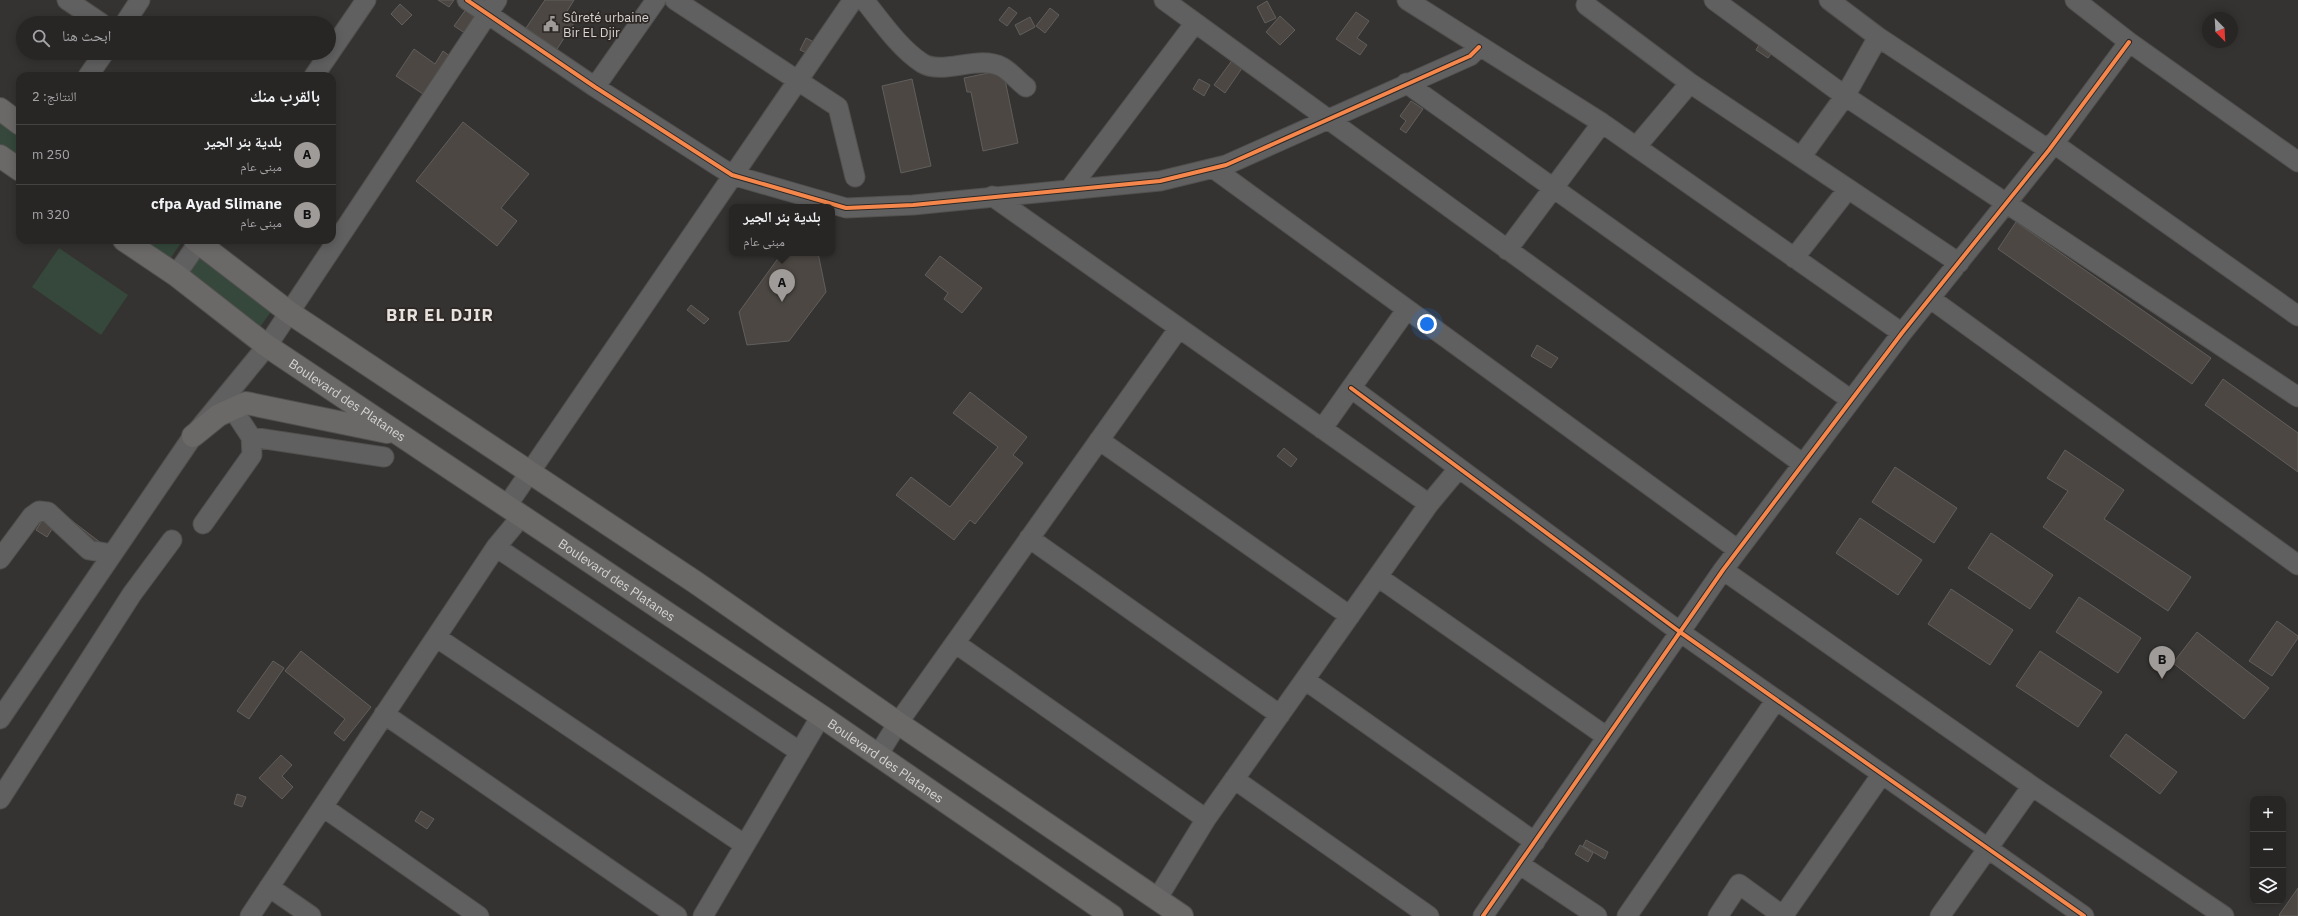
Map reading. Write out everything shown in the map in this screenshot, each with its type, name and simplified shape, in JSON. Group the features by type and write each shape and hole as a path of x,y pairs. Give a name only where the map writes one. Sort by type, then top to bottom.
{"main road":[{"path":"0,109 16,121"},
{"path":"0,156 16,167"},
{"name":"Boulevard des Platanes","path":"130,244 176,275 267,346 821,716 1112,916"},
{"path":"202,244 290,312 695,582 898,723 1182,916"},
{"path":"193,436 219,414 246,403 398,434"}],"street":[{"path":"67,0 91,16"},
{"path":"130,16 140,0"},
{"path":"336,44 366,0"},
{"path":"467,0 492,6 595,87 732,175 832,204"},
{"path":"595,87 656,0"},
{"path":"674,0 838,107 855,177"},
{"path":"250,916 496,547 514,512 530,473 732,175 853,0"},
{"path":"864,0 900,43 923,63 944,67 983,62 1002,67 1026,87"},
{"path":"1164,0 1803,464"},
{"path":"1407,0 1479,47 1602,123 1902,333"},
{"path":"1714,0 1845,96 2008,202 2298,397"},
{"path":"1828,0 1878,37 2051,146 2298,316"},
{"path":"2075,0 2129,42 2298,162"},
{"path":"1586,5 1690,83 1959,263"},
{"path":"336,242 492,6"},
{"path":"1069,190 1195,23"},
{"path":"1801,158 1845,96 1878,37"},
{"path":"1483,916 1738,550 1902,333 2008,202 2129,42"},
{"path":"835,205 846,208 913,205 992,196 1160,181 1226,165 1406,83 1470,56 1479,47"},
{"path":"91,72 99,60"},
{"path":"317,72 325,60"},
{"path":"1406,83 1851,400"},
{"path":"1636,147 1690,83"},
{"path":"1507,250 1602,123"},
{"path":"1213,168 1738,550"},
{"path":"1794,258 1848,189"},
{"path":"992,196 1429,504"},
{"path":"176,275 196,244"},
{"path":"0,719 193,436 267,346 335,244"},
{"path":"1931,299 2298,565"},
{"path":"1322,429 1407,309"},
{"path":"878,755 898,723 1178,328"},
{"path":"1351,388 1680,632 2084,916"},
{"path":"203,524 252,455 251,437 232,408"},
{"path":"251,437 384,457"},
{"path":"1099,440 1350,616"},
{"path":"1157,898 1206,819 1234,779 1429,504 1458,468"},
{"path":"0,559 32,516 39,511 48,512 88,550 112,554"},
{"path":"1029,538 1280,714"},
{"path":"0,799 132,594 172,540"},
{"path":"496,547 800,752"},
{"path":"1724,570 2032,786 2224,916"},
{"path":"1378,576 1607,737"},
{"path":"436,637 746,844"},
{"path":"955,643 1206,819"},
{"path":"1305,680 1534,842"},
{"path":"1627,916 1776,700"},
{"path":"384,714 677,916"},
{"path":"703,916 821,716"},
{"path":"1718,916 1739,884 1783,916 1882,774"},
{"path":"1234,779 1429,916"},
{"path":"1940,916 2032,786"},
{"path":"322,807 479,916"},
{"path":"1519,864 1597,916"},
{"path":"269,887 311,916"}],"green space":[{"path":"0,119 16,129 16,158 0,147"},
{"path":"140,244 180,244 167,263"},
{"path":"59,248 128,295 101,335 32,287"},
{"path":"201,256 275,306 260,327 187,277"}],"building":[{"path":"438,0 454,0 449,7"},
{"name":"Sûreté urbaine Bir EL Djir","path":"545,0 574,0 566,13 576,20 557,49 526,28"},
{"path":"1267,1 1276,18 1265,23 1257,7"},
{"path":"400,4 412,15 402,25 391,14"},
{"path":"1009,7 1017,13 1007,26 999,20"},
{"path":"467,8 481,17 468,35 454,26"},
{"path":"1050,8 1059,15 1045,33 1036,26"},
{"path":"1356,12 1369,21 1357,38 1367,45 1360,55 1336,39"},
{"path":"1280,16 1295,30 1280,45 1266,32"},
{"path":"1030,17 1035,27 1020,35 1015,25"},
{"path":"806,38 828,49 823,60 800,50"},
{"path":"1760,43 1773,51 1768,58 1756,50"},
{"path":"414,49 435,64 443,51 455,60 429,98 396,76"},
{"path":"1239,51 1249,58 1225,93 1214,85"},
{"path":"1003,70 1018,143 983,151 971,92 967,92 964,78"},
{"path":"912,79 931,166 901,173 882,86"},
{"path":"1199,79 1210,85 1204,96 1193,89"},
{"path":"1411,101 1423,109 1406,133 1400,129 1406,121 1400,116"},
{"path":"463,122 529,174 501,208 517,221 497,246 416,181"},
{"path":"2016,222 2211,358 2192,384 1998,249"},
{"path":"780,256 819,256 826,292 789,341 747,345 739,312"},
{"path":"940,256 982,288 962,313 944,299 948,293 925,275"},
{"path":"691,305 709,319 704,324 687,310"},
{"path":"1537,345 1558,358 1551,368 1531,356"},
{"path":"2223,379 2298,433 2298,472 2205,405"},
{"path":"970,392 1027,437 1013,455 1023,463 975,524 970,520 954,540 896,495 911,477 950,507 998,447 953,413"},
{"path":"1284,448 1297,459 1291,467 1277,456"},
{"path":"2065,450 2124,490 2104,519 2191,577 2168,611 2043,527 2068,491 2047,478"},
{"path":"1895,467 1957,508 1934,543 1872,502"},
{"path":"1860,518 1922,560 1898,595 1836,553"},
{"path":"43,519 54,526 47,537 36,530"},
{"path":"71,520 101,543 96,550 66,527"},
{"path":"1991,533 2053,575 2030,609 1968,568"},
{"path":"1951,589 2013,630 1990,665 1928,624"},
{"path":"2079,597 2141,638 2118,673 2056,632"},
{"path":"2277,621 2298,636 2298,638 2272,676 2249,661"},
{"path":"2197,632 2269,688 2244,719 2173,663"},
{"path":"301,651 371,707 344,741 334,733 345,719 285,671"},
{"path":"2040,651 2102,692 2078,727 2016,686"},
{"path":"273,661 284,668 249,719 237,711"},
{"path":"2126,734 2177,772 2160,794 2110,756"},
{"path":"281,755 292,765 282,776 293,787 282,799 259,778"},
{"path":"237,794 246,797 242,807 234,804"},
{"path":"421,811 434,819 427,829 415,821"},
{"path":"1586,840 1608,852 1605,859 1583,846"},
{"path":"1580,845 1593,853 1588,862 1575,854"},
{"path":"2298,888 2298,916 2280,916 2279,915"}],"cycle path":[{"path":"467,0 595,87 732,175 832,204"},
{"path":"1483,916 1723,570 1902,333 2049,150 2129,42"},
{"path":"835,205 846,208 913,205 1160,181 1226,165 1470,56 1479,47"},
{"path":"1351,388 1680,632 2084,916"}],"place":[{"name":"Sûreté urbaine Bir EL Djir","path":"551,24"},
{"name":"بلدية بئر الجير","path":"782,302"},
{"name":"cfpa Ayad Slimane","path":"2162,679"}],"district":[{"name":"BIR EL DJIR","path":"440,315"}]}
